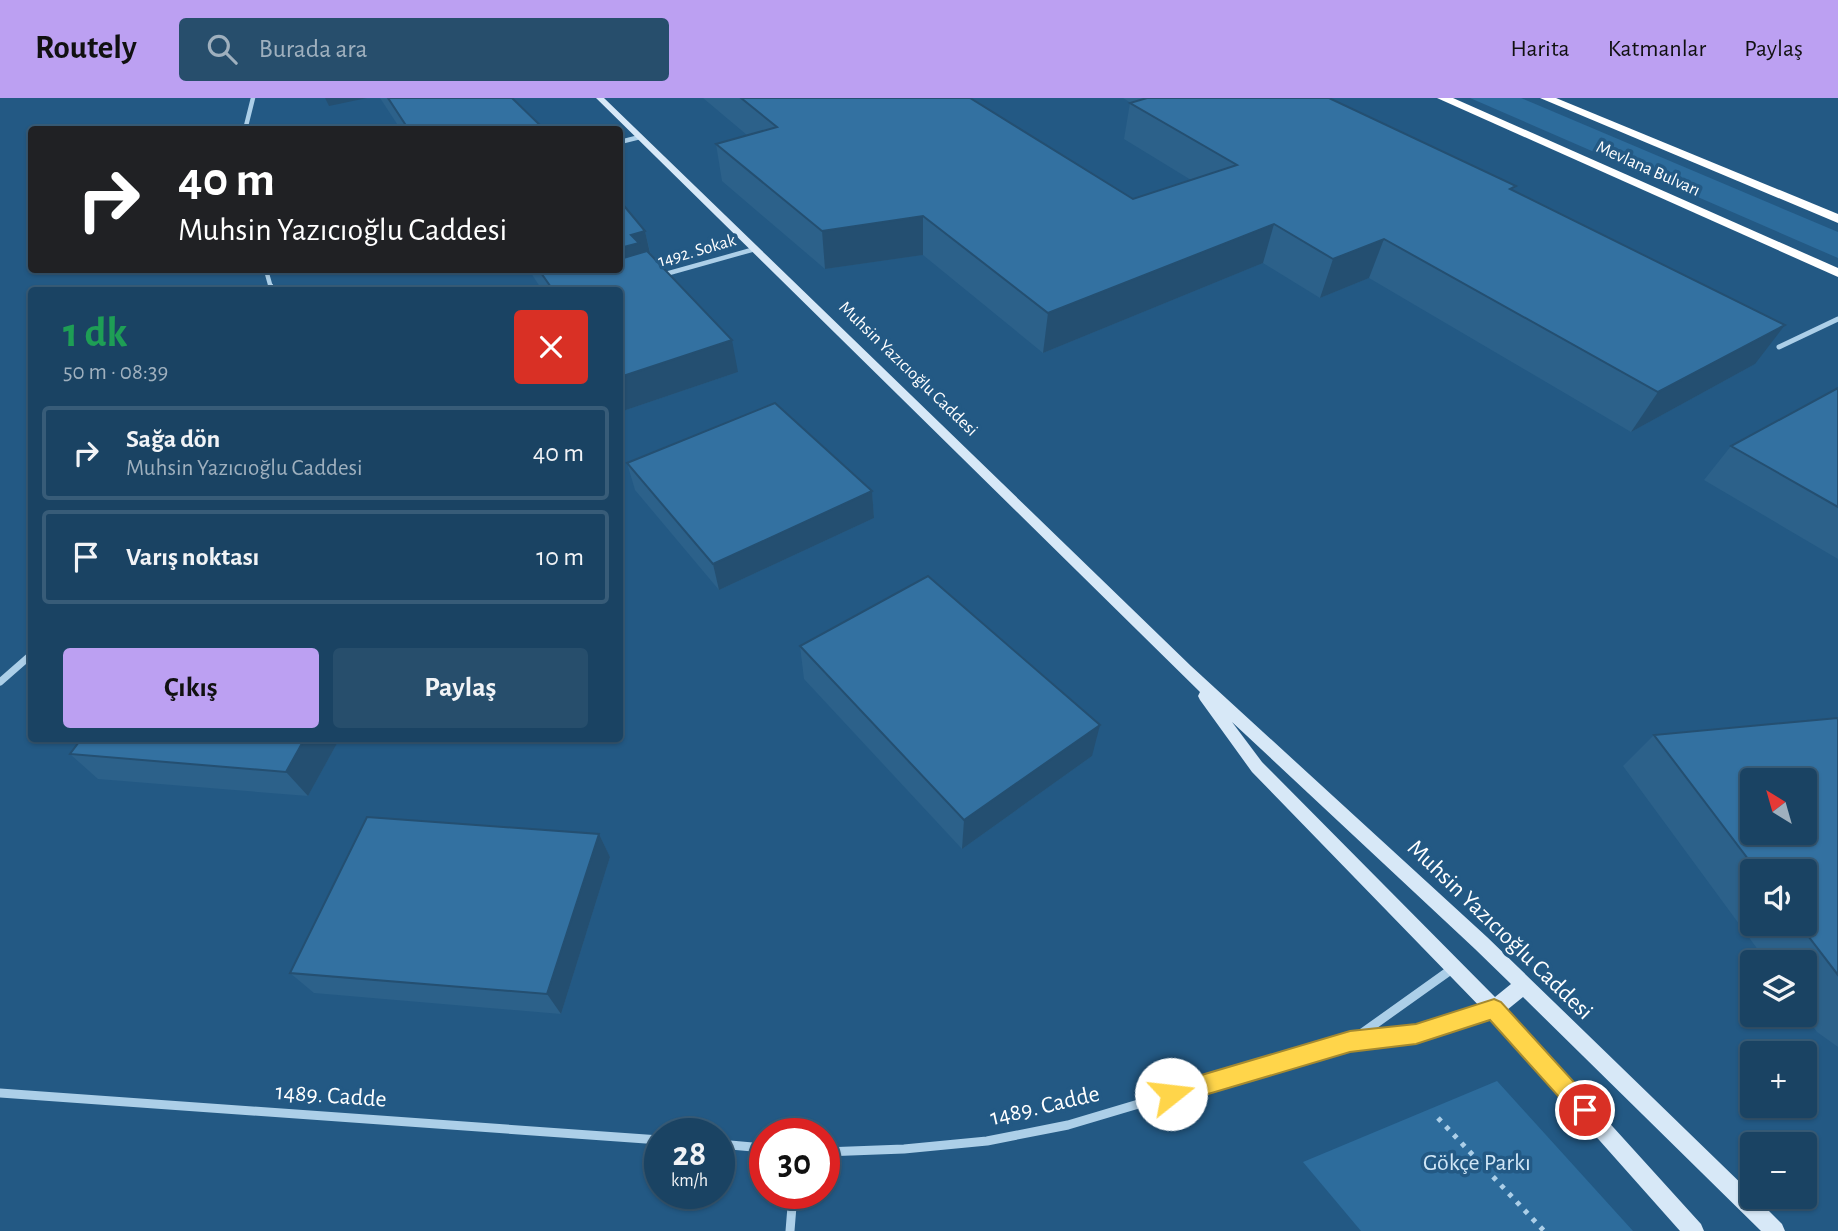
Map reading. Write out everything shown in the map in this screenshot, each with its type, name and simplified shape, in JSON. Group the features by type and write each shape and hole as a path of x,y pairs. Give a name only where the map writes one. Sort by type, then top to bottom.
{"highway":[{"name":"Mevlana Bulvarı","path":"1443,98 1838,273"},
{"name":"Mevlana Bulvarı","path":"1546,98 1838,219"}],"main road":[{"name":"Muhsin Yazıcıoğlu Caddesi","path":"600,98 1186,670 1524,985 1775,1231"},
{"name":"Muhsin Yazıcıoğlu Caddesi","path":"1186,670 1257,767 1494,1009 1693,1231"},
{"path":"1494,1009 1524,985"}],"street":[{"path":"246,126 253,98"},
{"path":"623,141 640,136"},
{"name":"1492. Sokak","path":"656,277 755,249"},
{"path":"1779,347 1838,319"},
{"path":"0,682 28,658"},
{"name":"1489. Cadde","path":"1350,1041 1452,969"},
{"name":"1489. Cadde","path":"840,1151 904,1149 987,1141 1068,1125 1350,1041 1416,1034 1494,1009"},
{"name":"1489. Cadde","path":"0,1093 644,1139"},
{"path":"790,1231 792,1209"}],"path":[{"path":"1438,1118 1544,1231"}],"green space":[{"path":"1470,98 1521,98 1838,232 1838,258"},
{"name":"Gökçe Parkı","path":"1497,1081 1633,1231 1361,1231 1303,1162"}],"building":[{"path":"388,98 512,98 541,126 406,126"},
{"path":"741,98 970,98 1133,199 1237,165 1130,103 1147,98 1329,98 1516,186 1510,189 1785,325 1658,392 1384,239 1333,259 1274,224 1048,313 923,216 822,231 716,144 777,127"},
{"path":"623,205 645,231 631,235 639,243 623,247"},
{"path":"647,251 732,340 623,376 623,287 551,287 541,273 623,273 623,258"},
{"path":"1838,388 1838,507 1731,446"},
{"path":"775,403 872,491 713,564 627,463"},
{"path":"928,576 1100,725 964,820 800,646"},
{"path":"1838,718 1838,975 1808,936 1817,936 1817,859 1748,859 1654,735"},
{"path":"79,742 303,742 286,772 70,754"},
{"path":"367,817 599,834 547,994 290,973"}],"route":[{"path":"1171,1094 1350,1041 1416,1034 1494,1009 1585,1110"}]}
